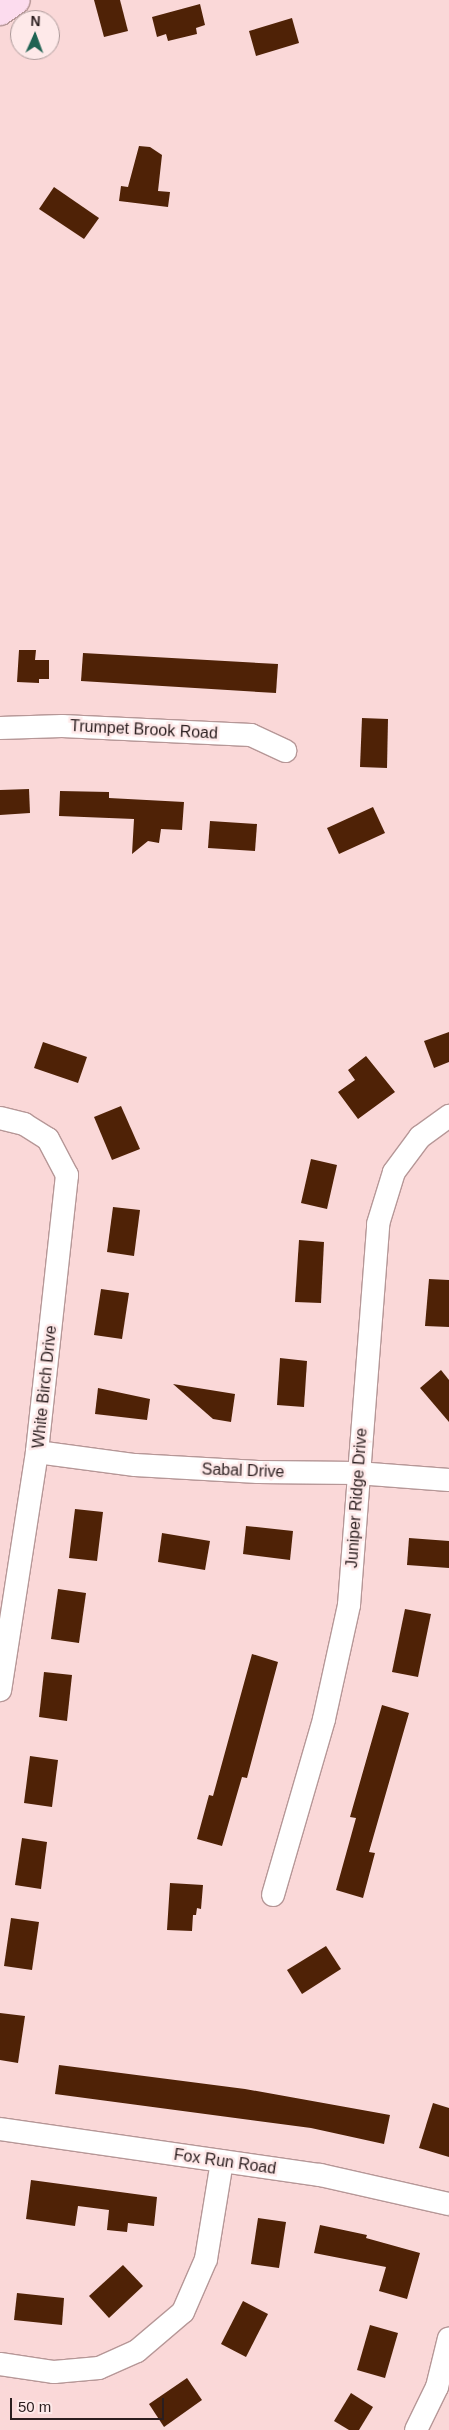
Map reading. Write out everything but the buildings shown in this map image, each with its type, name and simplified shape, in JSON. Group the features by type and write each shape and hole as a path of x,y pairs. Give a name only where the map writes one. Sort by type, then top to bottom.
{"main road":[{"path":"0,11 16,0"}],"street":[{"name":"Trumpet Brook Road","path":"0,728 62,726 251,735 285,751"},
{"name":"Juniper Ridge Drive","path":"273,1895 324,1719 349,1604 357,1472 378,1224 394,1172 420,1138 449,1116"},
{"name":"White Birch Drive","path":"0,1118 24,1124 48,1140 67,1175 37,1452 0,1690"},
{"name":"Sabal Drive","path":"37,1452 144,1466 258,1472 357,1472 449,1480"},
{"name":"Fox Run Road","path":"0,2129 320,2175 449,2204"},
{"path":"0,2364 54,2372 99,2368 137,2351 182,2312 206,2259 222,2161"},
{"path":"416,2430 437,2387 449,2338"}]}
